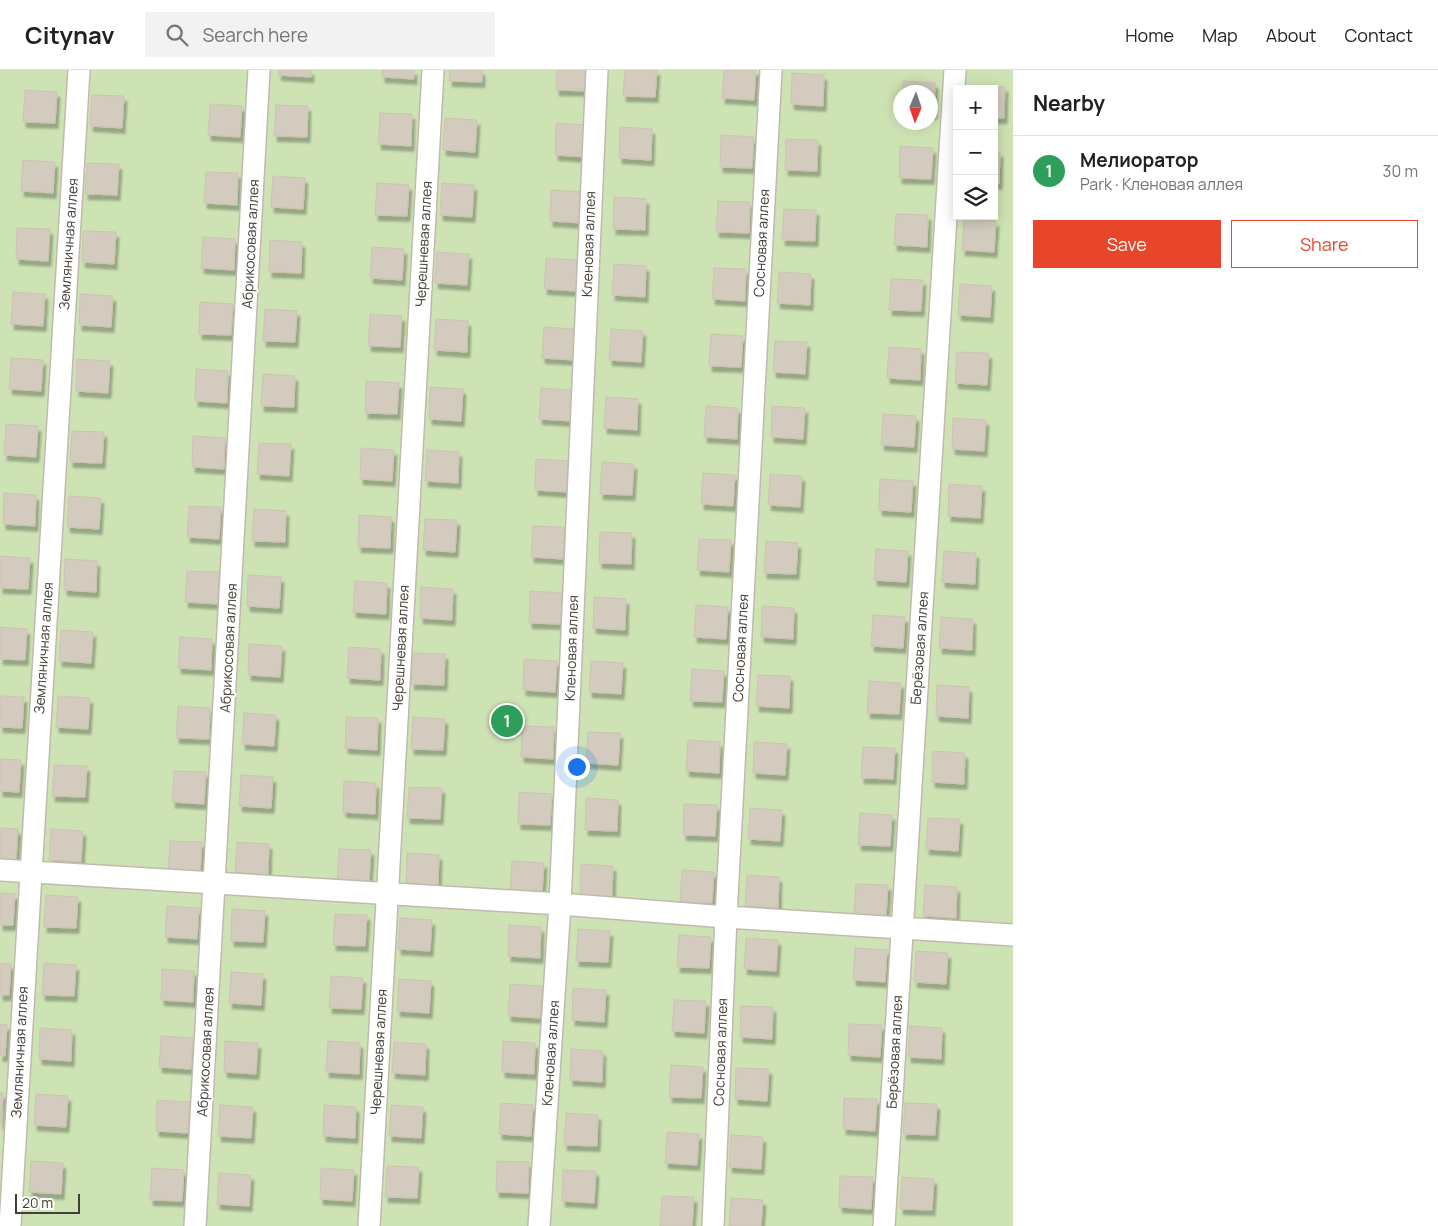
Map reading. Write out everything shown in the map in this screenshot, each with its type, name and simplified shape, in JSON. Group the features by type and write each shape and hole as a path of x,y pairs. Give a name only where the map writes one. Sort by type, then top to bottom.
{"street":[{"name":"Земляничная аллея","path":"10,1226 29,872 79,70"},
{"name":"Абрикосовая аллея","path":"195,1226 259,70"},
{"name":"Черешневая аллея","path":"369,1226 433,70"},
{"name":"Кленовая аллея","path":"539,1226 560,904 597,70"},
{"name":"Сосновая аллея","path":"713,1226 726,917 771,70"},
{"name":"Берёзовая аллея","path":"884,1226 901,928 956,70"},
{"path":"0,870 1013,934"}],"green space":[{"path":"0,70 1013,70 1013,1226 0,1226"}],"building":[{"path":"279,70 311,70 311,77 278,75"},
{"path":"382,70 414,70 414,79 382,77"},
{"path":"450,70 482,70 482,82 449,81"},
{"path":"557,70 589,70 588,91 556,90"},
{"path":"625,70 657,70 655,97 623,96"},
{"path":"724,70 756,70 754,100 722,98"},
{"path":"792,73 824,75 823,106 791,104"},
{"path":"903,81 935,83 935,85 903,85"},
{"path":"998,87 1005,87 1004,118 998,118"},
{"path":"25,90 57,92 55,123 23,122"},
{"path":"92,95 124,96 122,128 90,126"},
{"path":"210,104 242,106 240,137 208,135"},
{"path":"276,105 308,106 307,137 274,136"},
{"path":"380,113 412,114 411,146 378,144"},
{"path":"445,118 477,120 475,152 443,150"},
{"path":"556,123 588,125 587,157 555,155"},
{"path":"620,127 652,129 651,160 619,158"},
{"path":"721,135 754,137 752,168 720,167"},
{"path":"786,139 818,140 817,171 785,170"},
{"path":"900,146 933,148 931,179 899,178"},
{"path":"998,152 1000,152 999,184"},
{"path":"23,160 55,162 53,193 21,191"},
{"path":"87,163 119,164 117,195 85,194"},
{"path":"206,172 238,173 237,205 204,203"},
{"path":"273,176 305,178 303,209 271,207"},
{"path":"377,183 409,185 407,216 375,215"},
{"path":"442,183 474,185 472,217 440,215"},
{"path":"551,190 583,192 582,223 550,221"},
{"path":"614,197 646,199 645,230 613,229"},
{"path":"718,201 750,202 749,233 716,232"},
{"path":"784,209 816,210 815,241 782,240"},
{"path":"896,214 928,215 927,247 894,245"},
{"path":"964,220 996,221 994,252 962,250"},
{"path":"17,228 50,229 48,261 16,259"},
{"path":"83,231 116,232 114,264 82,262"},
{"path":"203,237 235,239 234,270 201,268"},
{"path":"270,240 302,242 301,273 269,272"},
{"path":"372,247 404,249 402,280 370,278"},
{"path":"437,252 469,254 467,285 435,283"},
{"path":"546,258 578,260 576,291 544,289"},
{"path":"614,264 646,266 645,297 612,295"},
{"path":"714,268 746,269 745,301 712,299"},
{"path":"779,272 811,274 810,305 777,303"},
{"path":"891,279 923,280 921,311 889,310"},
{"path":"960,284 992,286 990,317 958,315"},
{"path":"13,292 45,294 43,326 11,324"},
{"path":"80,294 113,296 111,327 79,325"},
{"path":"200,302 233,304 231,335 199,334"},
{"path":"265,309 297,311 295,342 263,341"},
{"path":"370,314 402,316 400,347 368,346"},
{"path":"436,319 468,321 467,352 434,350"},
{"path":"544,327 576,329 574,360 542,358"},
{"path":"611,329 643,331 641,362 609,360"},
{"path":"711,334 743,336 741,367 709,366"},
{"path":"775,341 807,342 805,374 773,372"},
{"path":"889,347 921,349 920,380 887,378"},
{"path":"957,352 989,353 987,385 955,383"},
{"path":"11,358 43,360 41,391 9,389"},
{"path":"77,359 110,361 108,393 76,391"},
{"path":"196,369 228,371 227,403 195,401"},
{"path":"263,374 295,376 294,407 261,406"},
{"path":"366,381 399,383 397,414 365,413"},
{"path":"430,387 463,389 461,421 429,419"},
{"path":"541,388 573,390 572,421 539,419"},
{"path":"606,397 638,399 637,430 604,428"},
{"path":"706,406 738,408 737,439 704,437"},
{"path":"772,406 805,408 803,439 771,437"},
{"path":"883,414 916,416 914,447 881,445"},
{"path":"953,418 986,420 984,451 952,449"},
{"path":"6,424 38,426 36,457 4,455"},
{"path":"72,431 104,432 102,463 70,462"},
{"path":"193,436 225,438 224,469 192,467"},
{"path":"259,443 291,444 289,476 257,474"},
{"path":"361,448 394,450 392,481 360,479"},
{"path":"427,450 459,452 458,483 425,481"},
{"path":"536,459 569,461 567,492 535,490"},
{"path":"602,462 634,464 632,495 600,494"},
{"path":"703,473 735,475 733,506 701,504"},
{"path":"770,474 802,476 800,507 768,505"},
{"path":"880,479 913,481 911,512 879,510"},
{"path":"949,484 982,486 980,518 948,516"},
{"path":"4,493 36,495 35,526 3,524"},
{"path":"69,496 101,498 99,529 67,527"},
{"path":"189,506 221,507 219,539 187,537"},
{"path":"254,509 286,511 285,542 252,541"},
{"path":"359,515 391,517 390,548 358,547"},
{"path":"425,519 457,520 455,552 423,550"},
{"path":"533,526 565,527 563,559 531,557"},
{"path":"600,532 632,533 631,564 599,563"},
{"path":"699,539 731,540 729,572 697,570"},
{"path":"766,541 798,543 796,574 764,573"},
{"path":"876,549 908,551 906,582 874,580"},
{"path":"944,551 976,553 975,584 942,582"},
{"path":"0,556 30,558 28,589 0,588"},
{"path":"65,559 97,561 96,592 64,590"},
{"path":"187,571 219,572 218,604 185,602"},
{"path":"248,575 281,577 279,608 247,606"},
{"path":"355,581 387,583 386,614 353,612"},
{"path":"421,587 453,589 452,620 420,618"},
{"path":"530,591 562,593 561,624 529,623"},
{"path":"594,597 626,599 625,630 593,628"},
{"path":"696,605 728,607 726,639 694,637"},
{"path":"762,606 794,608 793,639 761,637"},
{"path":"873,615 905,617 903,648 871,646"},
{"path":"941,617 973,619 972,650 939,648"},
{"path":"0,627 27,629 25,660 0,659"},
{"path":"61,630 93,632 91,663 59,661"},
{"path":"180,637 212,639 211,670 178,668"},
{"path":"249,644 282,646 280,677 248,675"},
{"path":"349,647 381,649 380,680 347,678"},
{"path":"413,653 445,654 444,685 411,684"},
{"path":"524,659 557,661 555,692 523,690"},
{"path":"591,661 623,663 621,694 589,692"},
{"path":"692,669 724,671 722,702 690,701"},
{"path":"758,675 790,676 789,708 756,706"},
{"path":"869,681 901,683 899,714 867,713"},
{"path":"937,685 969,687 968,718 936,716"},
{"path":"0,696 24,697 22,728 0,727"},
{"path":"58,696 90,698 88,729 56,727"},
{"path":"178,706 210,708 209,739 176,738"},
{"path":"244,713 276,715 274,746 242,744"},
{"path":"346,717 378,718 377,750 345,748"},
{"path":"413,717 445,719 443,750 411,749"},
{"path":"522,726 554,727 553,759 521,757"},
{"path":"588,732 620,733 618,765 586,763"},
{"path":"688,740 720,742 719,773 686,771"},
{"path":"754,742 787,744 785,775 753,773"},
{"path":"863,747 895,748 893,779 861,778"},
{"path":"933,751 965,753 964,784 932,782"},
{"path":"0,759 21,760 19,792 0,791"},
{"path":"54,765 87,766 85,797 52,796"},
{"path":"174,771 206,772 204,804 172,802"},
{"path":"241,775 273,777 271,808 239,806"},
{"path":"344,781 376,783 375,814 343,812"},
{"path":"409,787 442,788 440,819 407,818"},
{"path":"519,792 552,794 550,825 518,824"},
{"path":"586,798 618,800 617,831 585,830"},
{"path":"684,804 717,805 715,836 683,835"},
{"path":"750,808 782,810 780,841 748,839"},
{"path":"860,813 892,815 890,846 858,845"},
{"path":"928,818 960,819 958,851 926,849"},
{"path":"0,828 18,829 16,861 0,860"},
{"path":"51,829 83,831 81,862 49,860"},
{"path":"170,841 202,842 200,874 168,872"},
{"path":"237,842 269,844 268,875 235,873"},
{"path":"339,849 371,850 369,882 337,880"},
{"path":"407,853 439,855 438,886 406,884"},
{"path":"512,861 544,863 542,894 510,892"},
{"path":"581,864 613,866 612,897 580,896"},
{"path":"682,870 714,872 712,903 680,902"},
{"path":"747,875 779,877 778,908 745,906"},
{"path":"856,884 888,885 886,916 854,915"},
{"path":"925,885 957,887 956,918 923,916"},
{"path":"0,893 15,894 13,925 0,925"},
{"path":"46,895 78,897 76,928 44,927"},
{"path":"167,906 199,908 197,939 165,937"},
{"path":"232,909 265,911 263,942 231,941"},
{"path":"335,914 367,915 365,946 333,945"},
{"path":"400,918 432,920 430,951 398,949"},
{"path":"509,925 541,927 540,958 508,956"},
{"path":"578,929 610,931 608,962 576,961"},
{"path":"679,935 711,937 709,968 677,967"},
{"path":"746,938 778,940 776,971 744,969"},
{"path":"855,948 887,950 885,982 853,980"},
{"path":"916,951 948,953 946,984 914,982"},
{"path":"0,963 11,964 9,995 0,995"},
{"path":"44,963 76,965 74,996 42,995"},
{"path":"162,969 194,971 193,1002 161,1000"},
{"path":"231,972 263,974 261,1005 229,1003"},
{"path":"331,976 363,978 361,1009 329,1008"},
{"path":"399,979 431,981 429,1013 397,1011"},
{"path":"510,984 542,986 540,1018 508,1016"},
{"path":"573,988 606,990 604,1022 572,1020"},
{"path":"674,1000 706,1001 704,1033 672,1031"},
{"path":"741,1006 773,1007 772,1039 740,1037"},
{"path":"0,1024 7,1025 5,1056 0,1056"},
{"path":"849,1024 882,1025 880,1057 848,1055"},
{"path":"910,1026 942,1028 941,1059 908,1057"},
{"path":"40,1028 72,1030 71,1061 39,1059"},
{"path":"161,1036 193,1038 191,1069 159,1067"},
{"path":"225,1041 258,1043 256,1074 224,1072"},
{"path":"328,1041 360,1043 359,1074 326,1072"},
{"path":"503,1041 535,1043 534,1074 502,1072"},
{"path":"394,1042 426,1044 425,1075 392,1073"},
{"path":"571,1049 603,1051 602,1082 570,1080"},
{"path":"671,1065 703,1067 701,1098 669,1097"},
{"path":"736,1068 769,1069 767,1101 735,1099"},
{"path":"0,1093 3,1093 1,1125 0,1124"},
{"path":"36,1094 68,1096 66,1127 34,1125"},
{"path":"844,1098 877,1099 875,1131 843,1129"},
{"path":"157,1100 190,1102 188,1133 156,1131"},
{"path":"501,1103 533,1105 531,1136 499,1134"},
{"path":"905,1103 937,1104 935,1135 903,1134"},
{"path":"220,1105 253,1107 251,1138 218,1136"},
{"path":"324,1105 356,1107 355,1138 323,1136"},
{"path":"391,1105 423,1107 421,1138 389,1136"},
{"path":"566,1113 598,1115 597,1146 564,1145"},
{"path":"667,1132 699,1134 697,1165 665,1163"},
{"path":"731,1135 763,1137 761,1169 729,1167"},
{"path":"31,1161 63,1163 61,1194 29,1192"},
{"path":"497,1161 529,1162 528,1193 496,1192"},
{"path":"387,1166 419,1167 417,1198 385,1197"},
{"path":"152,1168 184,1170 182,1201 150,1200"},
{"path":"321,1168 354,1170 352,1201 320,1199"},
{"path":"563,1170 596,1171 594,1203 562,1201"},
{"path":"219,1173 251,1175 249,1206 217,1204"},
{"path":"840,1176 873,1177 871,1209 839,1207"},
{"path":"902,1177 934,1179 932,1210 900,1209"},
{"path":"662,1196 694,1197 692,1226 660,1226"},
{"path":"731,1198 763,1200 761,1226 729,1226"}],"place":[{"name":"Мелиоратор","path":"507,721"}]}
